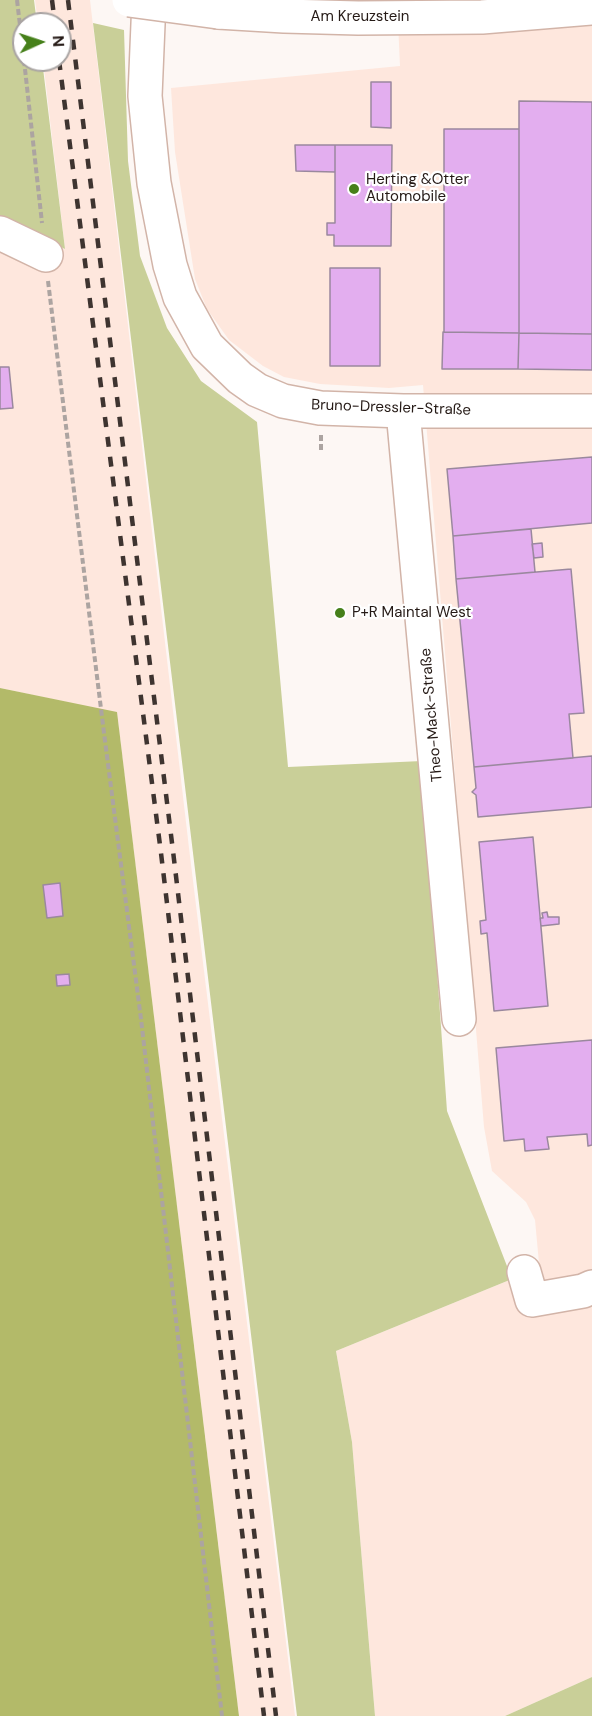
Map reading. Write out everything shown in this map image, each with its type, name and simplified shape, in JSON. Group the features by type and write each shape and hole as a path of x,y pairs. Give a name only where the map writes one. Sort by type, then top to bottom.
{"street":[{"name":"Am Kreuzstein","path":"129,0 218,12 358,18 482,17 592,8"},
{"name":"Bruno-Dressler-Straße","path":"149,0 145,96 154,183 170,265 180,297 207,346 240,378 257,390 283,401 320,408 403,411 592,411"},
{"path":"0,233 46,255"},
{"name":"Theo-Mack-Straße","path":"403,411 459,1019"},
{"path":"524,1272 532,1300 583,1291 592,1287"}],"path":[{"path":"25,72 104,733 141,1019 222,1716"}],"shaded area":[{"path":"35,0 90,0 189,848 295,1716 239,1716 117,713 0,688 0,218 65,249 44,72 72,72 72,12 36,12"},
{"path":"397,0 592,0 592,1677 505,1716 375,1716 352,1442 336,1351 512,1279 536,1268 539,1263 535,1220 526,1202 492,1171 484,1127 423,385 389,388 320,384 284,377 263,366 229,340 207,309 195,279 175,152 171,88 400,66"}],"green space":[{"path":"0,0 34,0 36,12 12,12 12,72 43,72 65,249 0,218"},
{"path":"93,23 124,30 128,161 140,256 167,328 201,381 257,422 288,767 422,761 447,1111 512,1279 336,1351 352,1442 375,1716 297,1716"},
{"path":"0,688 117,712 239,1716 0,1716"},
{"path":"592,1677 592,1716 505,1716"}],"building":[{"path":"371,82 391,82 391,128 371,127"},
{"path":"519,101 592,102 592,334 519,333"},
{"path":"444,129 519,129 519,333 444,332"},
{"path":"295,145 335,145 335,172 296,171"},
{"path":"335,145 392,145 391,246 334,246 334,235 327,235 327,223 335,223"},
{"path":"330,268 380,268 380,366 330,366"},
{"path":"443,332 519,333 518,369 442,369"},
{"path":"519,333 592,334 592,370 518,369"},
{"path":"0,367 9,367 13,408 0,409"},
{"path":"592,457 592,523 453,536 447,469"},
{"path":"531,529 535,572 456,579 453,536"},
{"path":"542,543 543,557 534,558 532,544"},
{"path":"571,569 584,713 569,714 573,758 474,767 456,579"},
{"path":"592,756 592,807 478,817 476,795 472,792 476,788 474,767"},
{"path":"533,837 548,1006 494,1011 487,933 481,934 480,921 486,920 479,842"},
{"path":"60,883 63,916 47,918 43,885"},
{"path":"547,912 548,917 559,917 559,924 541,926 542,913"},
{"path":"69,974 70,985 57,986 56,975"},
{"path":"592,1040 592,1145 588,1146 587,1134 547,1137 549,1149 525,1151 524,1139 504,1141 496,1048"}],"railway":[{"path":"52,0 54,12"},
{"path":"68,0 173,851 276,1716"},
{"path":"61,72 161,853 264,1716"}],"place":[{"name":"Herting &Otter Automobile","path":"354,189"},
{"name":"P+R Maintal West","path":"340,613"}]}
